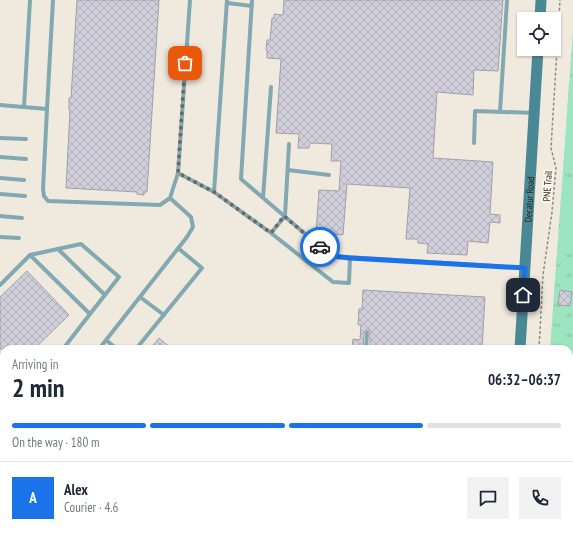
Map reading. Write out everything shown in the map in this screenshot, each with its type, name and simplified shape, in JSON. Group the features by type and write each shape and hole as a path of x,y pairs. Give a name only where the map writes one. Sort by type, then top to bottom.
{"street":[{"path":"540,12 541,0"},
{"name":"Decatur Road","path":"520,345 538,56"}],"lane":[{"path":"24,107 30,0"},
{"path":"53,0 43,189 44,196 48,201 160,205 170,198 178,173 190,0"},
{"path":"252,0 242,179 331,256 525,268"},
{"path":"500,112 507,0"},
{"path":"214,192 227,2 252,6"},
{"path":"263,198 271,87"},
{"path":"0,106 47,109"},
{"path":"474,143 475,112 534,113"},
{"path":"0,138 26,140"},
{"path":"271,233 284,216 289,144"},
{"path":"0,157 26,159"},
{"path":"288,170 329,175"},
{"path":"178,173 214,192 271,233 333,282 349,283 350,258"},
{"path":"0,178 24,180"},
{"path":"0,194 24,196"},
{"path":"102,345 193,228 191,217 170,198"},
{"path":"0,216 22,218"},
{"path":"0,237 19,238"},
{"path":"0,285 30,255 81,244 119,277 66,345"},
{"path":"139,345 202,268 178,248"},
{"path":"58,249 105,295"},
{"path":"30,255 90,314"},
{"path":"140,297 164,315"},
{"path":"366,345 367,333"},
{"path":"106,340 112,345"}],"path":[{"name":"PNE Trail","path":"539,345 543,275 552,212 556,168 551,148 560,0"}],"green space":[{"path":"573,30 573,345 550,345"},
{"path":"569,83 573,83 573,164 564,163"},
{"path":"564,186 573,187 573,254 559,253"}],"building":[{"path":"77,0 159,0 147,192 144,192 144,195 137,194 137,192 66,188 70,110 69,98 71,98"},
{"path":"284,0 503,0 498,71 474,70 473,95 437,92 433,158 493,162 490,214 500,215 500,223 490,222 488,243 468,241 467,255 427,253 428,244 418,243 418,239 406,239 410,188 347,184 343,235 316,233 319,190 339,191 341,161 331,161 332,144 310,143 309,148 298,148 299,134 276,133 281,59 267,58 266,50 267,40 270,40 272,18 274,18 274,14 283,15"},
{"path":"27,271 69,315 38,345 0,345 0,297"},
{"path":"363,290 485,297 482,345 370,345 370,333 369,330 367,330 364,332 363,345 352,345 353,339 360,340 361,325 358,325 359,309 362,309"},
{"path":"560,290 572,292 570,306 558,305"},
{"path":"159,338 167,345 153,345"}],"way so far":[{"path":"185,63 178,173 214,192 271,233 284,216 320,247"}],"route":[{"path":"320,247 331,256 350,258 525,268 523,295"}]}
